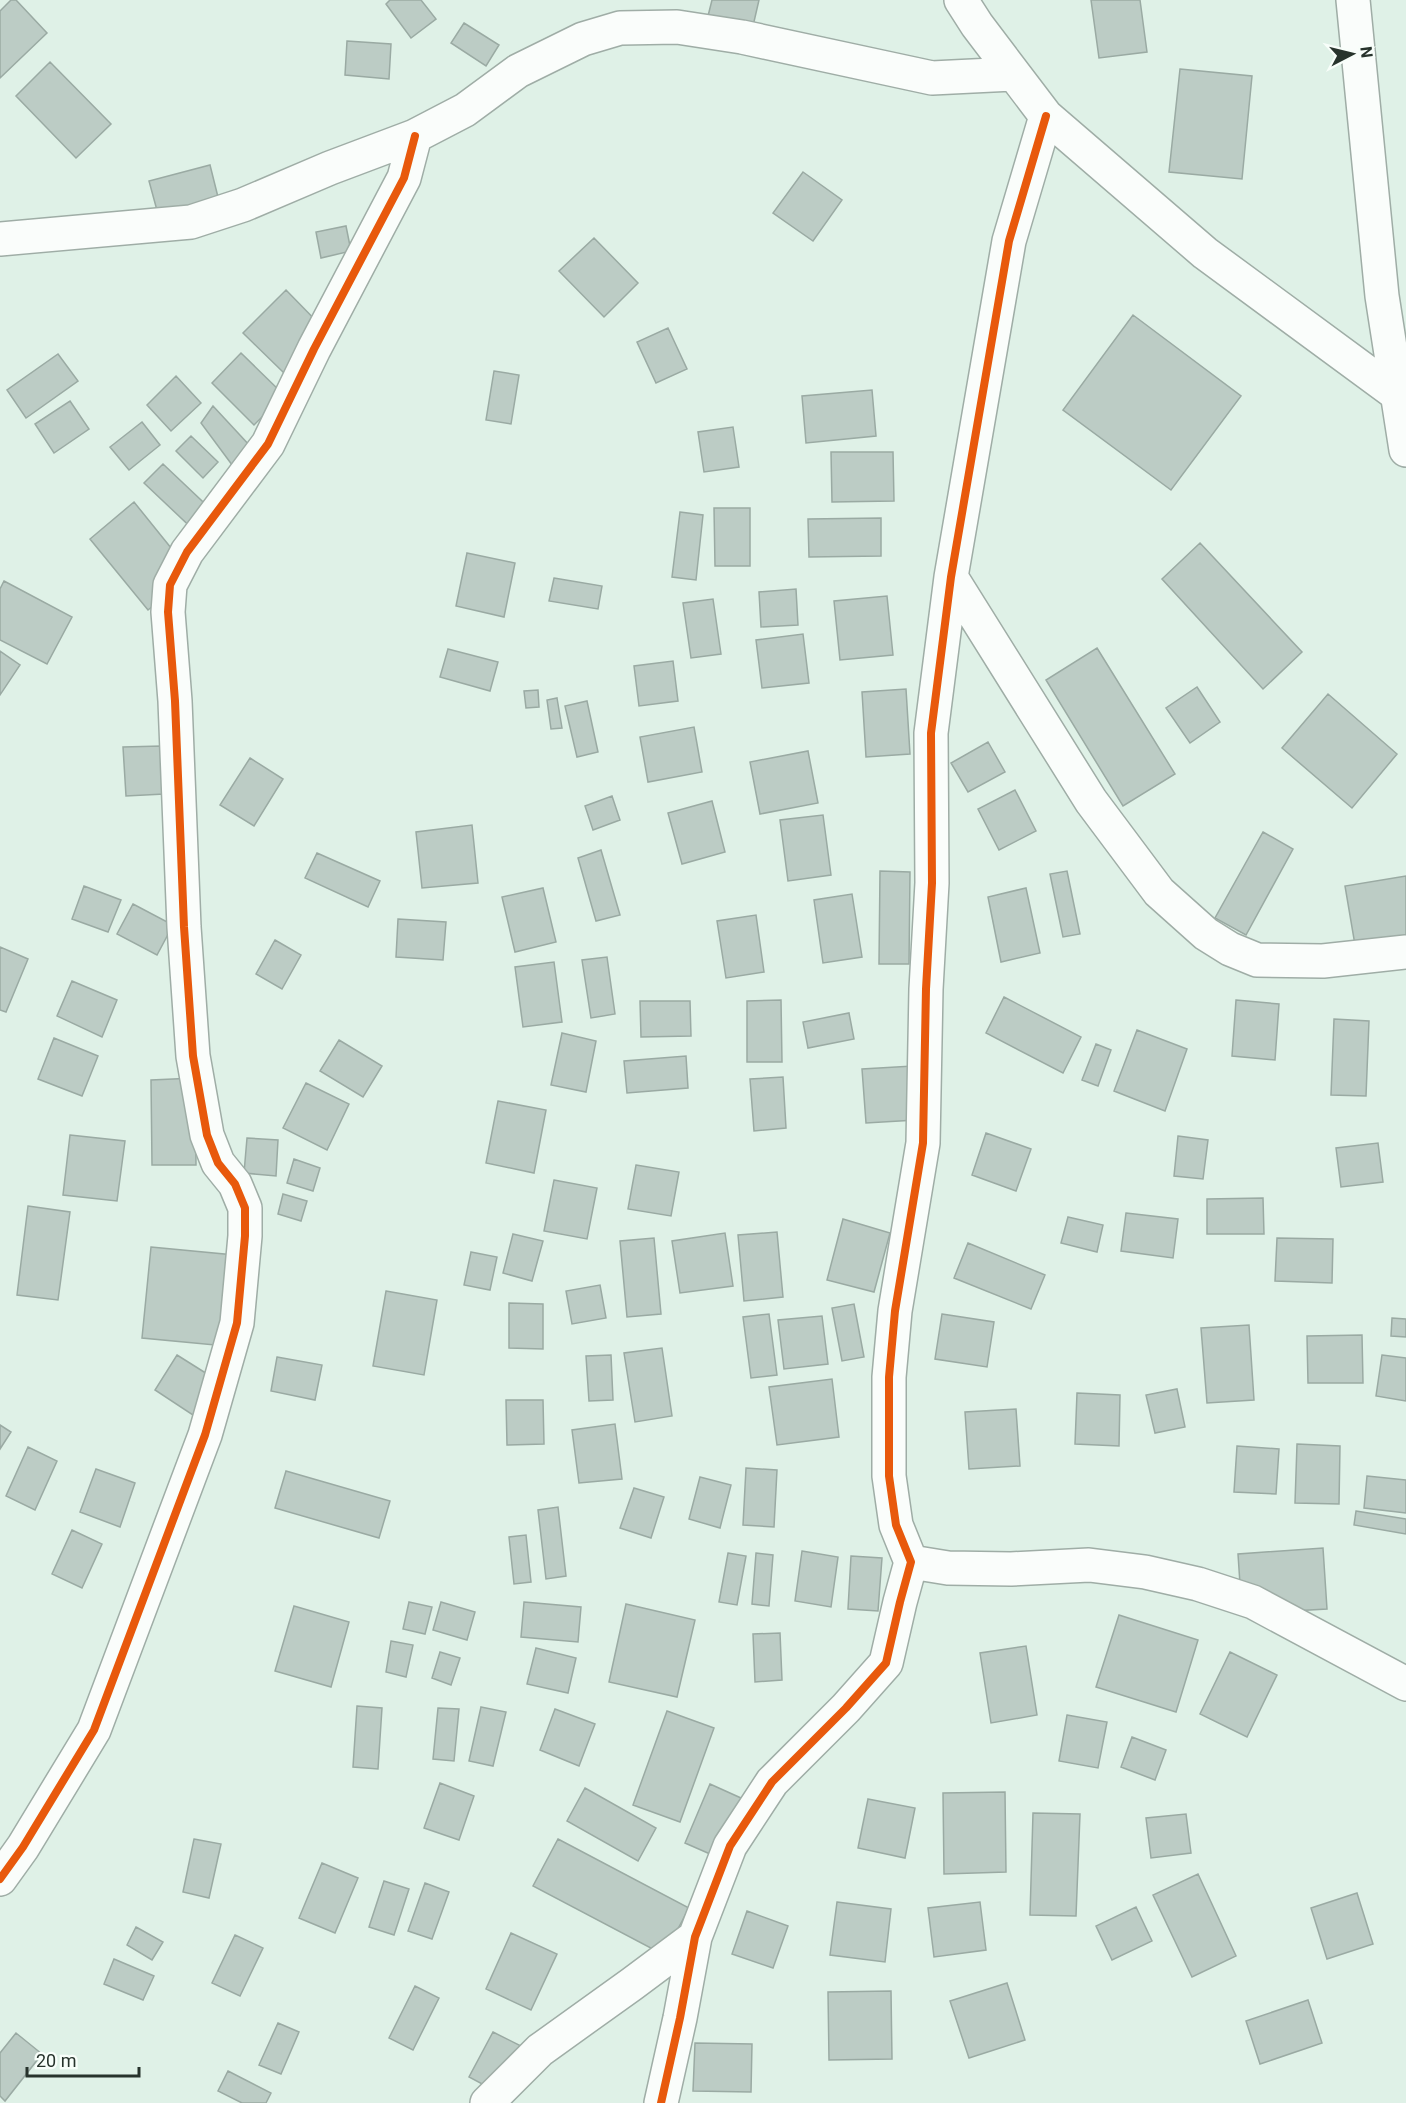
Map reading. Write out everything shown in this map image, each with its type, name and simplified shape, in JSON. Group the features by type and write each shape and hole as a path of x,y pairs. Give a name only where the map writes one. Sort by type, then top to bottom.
{"street":[{"path":"961,0 977,25 1046,116 1205,253 1402,397"},
{"path":"1353,0 1382,296 1402,397 1406,450"},
{"path":"0,239 191,222 243,205 330,168 415,136 465,110 518,71 583,39 620,28 677,27 742,37 932,78 1013,74"},
{"path":"661,2103 695,1937 730,1846 772,1782 846,1708 886,1663 911,1562 896,1525 889,1476 889,1377 895,1311 923,1143 926,989 932,883 931,733 951,577 1010,240 1046,116"},
{"path":"0,1879 24,1847 94,1730 205,1435 237,1323 245,1236 245,1208 236,1184 218,1163 207,1135 193,1056 184,927 175,700 168,612 170,585 187,552 268,444 314,349 405,178 415,136"},
{"path":"951,577 1091,801 1159,891 1206,934 1230,949 1257,960 1323,962 1406,952"},
{"path":"911,1562 948,1569 1089,1565 1145,1572 1198,1584 1253,1602 1406,1684"},
{"path":"487,2103 540,2050 695,1937"}],"building":[{"path":"11,0 16,0 47,33 0,78 0,11"},
{"path":"390,0 421,0 436,19 411,38 386,4"},
{"path":"712,0 759,0 753,26 708,16"},
{"path":"1091,0 1140,0 1147,52 1099,58"},
{"path":"464,23 499,45 486,66 451,43"},
{"path":"347,41 391,44 389,79 345,75"},
{"path":"50,62 111,124 76,158 16,96"},
{"path":"1180,69 1252,76 1242,179 1169,172"},
{"path":"210,165 224,221 164,236 149,181"},
{"path":"803,172 842,200 813,241 773,213"},
{"path":"346,226 351,251 321,258 316,232"},
{"path":"594,238 638,283 604,317 559,271"},
{"path":"286,290 326,331 284,373 243,333"},
{"path":"1133,315 1241,396 1171,490 1063,410"},
{"path":"668,328 687,369 656,383 637,342"},
{"path":"241,353 284,395 254,425 212,383"},
{"path":"58,354 78,381 26,418 7,390"},
{"path":"494,371 519,375 511,424 486,420"},
{"path":"176,376 201,403 171,431 147,405"},
{"path":"872,390 876,436 806,443 802,396"},
{"path":"70,401 89,429 54,453 35,424"},
{"path":"213,406 263,460 244,481 201,423"},
{"path":"142,422 160,445 129,470 110,447"},
{"path":"733,427 739,467 704,472 698,432"},
{"path":"191,436 218,462 203,478 176,451"},
{"path":"831,452 893,452 894,501 832,502"},
{"path":"163,464 219,517 200,536 144,483"},
{"path":"134,502 192,574 148,610 90,539"},
{"path":"714,508 750,508 750,566 715,566"},
{"path":"680,512 703,515 696,580 672,577"},
{"path":"881,518 881,556 809,557 808,519"},
{"path":"1200,543 1302,652 1263,689 1162,579"},
{"path":"467,553 515,563 504,617 456,606"},
{"path":"554,578 602,586 598,609 549,601"},
{"path":"4,581 72,617 47,664 0,640 0,589"},
{"path":"796,589 798,625 761,627 759,592"},
{"path":"887,596 893,655 840,660 834,601"},
{"path":"713,599 721,654 691,658 683,603"},
{"path":"803,634 809,683 762,688 756,640"},
{"path":"1097,648 1175,774 1123,806 1046,680"},
{"path":"448,649 498,662 490,691 440,677"},
{"path":"0,651 20,665 0,695"},
{"path":"673,661 678,701 639,706 634,666"},
{"path":"1197,687 1220,722 1190,743 1166,708"},
{"path":"906,689 910,754 866,757 862,692"},
{"path":"538,690 539,707 526,708 524,691"},
{"path":"1328,694 1397,754 1352,808 1282,748"},
{"path":"557,698 562,728 551,729 547,700"},
{"path":"587,701 598,752 577,757 565,706"},
{"path":"694,727 702,772 648,782 640,737"},
{"path":"988,742 1005,772 968,792 951,763"},
{"path":"161,746 164,794 126,796 123,747"},
{"path":"808,751 818,803 760,814 750,762"},
{"path":"250,758 283,779 254,826 220,805"},
{"path":"1015,790 1036,831 999,850 978,809"},
{"path":"612,796 620,820 593,830 585,806"},
{"path":"712,801 725,852 682,864 668,813"},
{"path":"823,815 831,875 788,881 780,820"},
{"path":"472,825 478,883 422,888 416,832"},
{"path":"1263,832 1293,849 1246,935 1215,918"},
{"path":"601,850 620,915 596,921 578,858"},
{"path":"317,853 380,881 368,907 305,878"},
{"path":"880,871 910,872 909,964 879,964"},
{"path":"1067,871 1080,934 1063,937 1050,874"},
{"path":"1406,876 1406,942 1356,951 1345,886"},
{"path":"84,886 121,900 108,932 72,919"},
{"path":"543,888 556,942 515,952 502,897"},
{"path":"1026,888 1040,953 1001,962 988,897"},
{"path":"852,894 862,957 823,963 814,900"},
{"path":"133,904 173,925 157,955 117,934"},
{"path":"756,915 764,972 726,978 717,921"},
{"path":"398,919 446,922 443,960 396,957"},
{"path":"275,940 301,955 282,989 256,974"},
{"path":"0,947 28,959 6,1012 0,1010"},
{"path":"607,957 615,1014 591,1018 582,960"},
{"path":"554,962 562,1022 523,1027 515,967"},
{"path":"72,981 117,1000 102,1037 57,1016"},
{"path":"1004,997 1081,1037 1063,1073 986,1033"},
{"path":"781,1000 782,1062 747,1062 747,1001"},
{"path":"1236,1000 1279,1004 1275,1060 1232,1056"},
{"path":"640,1001 690,1001 691,1036 641,1037"},
{"path":"849,1013 854,1039 808,1048 803,1022"},
{"path":"1334,1019 1369,1021 1366,1096 1331,1095"},
{"path":"1137,1030 1187,1049 1165,1111 1114,1091"},
{"path":"562,1033 596,1041 586,1092 551,1085"},
{"path":"54,1038 98,1056 82,1096 38,1079"},
{"path":"339,1040 382,1066 363,1097 320,1071"},
{"path":"1096,1044 1111,1050 1098,1086 1082,1080"},
{"path":"686,1056 688,1088 627,1093 624,1061"},
{"path":"913,1066 916,1120 866,1123 862,1069"},
{"path":"783,1077 786,1128 754,1131 750,1079"},
{"path":"195,1078 196,1165 152,1165 151,1080"},
{"path":"306,1083 349,1104 327,1150 283,1128"},
{"path":"498,1101 546,1110 534,1173 486,1163"},
{"path":"986,1133 1031,1149 1016,1191 972,1175"},
{"path":"70,1135 125,1141 117,1201 63,1195"},
{"path":"1178,1136 1208,1140 1203,1179 1174,1176"},
{"path":"247,1138 278,1140 276,1176 244,1173"},
{"path":"1378,1143 1383,1182 1341,1187 1336,1148"},
{"path":"294,1159 320,1168 313,1191 287,1183"},
{"path":"636,1165 679,1172 671,1216 628,1209"},
{"path":"554,1180 597,1188 587,1239 544,1231"},
{"path":"283,1194 307,1201 301,1221 278,1214"},
{"path":"1263,1198 1264,1234 1207,1234 1207,1199"},
{"path":"28,1206 70,1212 58,1300 17,1295"},
{"path":"1126,1213 1178,1219 1173,1258 1121,1251"},
{"path":"1068,1217 1103,1225 1097,1252 1061,1243"},
{"path":"843,1219 890,1233 874,1292 827,1280"},
{"path":"777,1232 783,1297 744,1301 738,1235"},
{"path":"725,1233 733,1286 680,1293 672,1241"},
{"path":"513,1234 543,1241 532,1281 503,1273"},
{"path":"654,1238 661,1314 627,1317 620,1241"},
{"path":"1277,1238 1333,1239 1332,1283 1275,1281"},
{"path":"968,1243 1045,1275 1031,1309 954,1278"},
{"path":"151,1247 245,1256 236,1347 142,1338"},
{"path":"471,1252 497,1257 490,1290 464,1285"},
{"path":"600,1285 606,1318 572,1324 566,1291"},
{"path":"386,1291 437,1300 424,1375 373,1366"},
{"path":"509,1303 543,1304 543,1349 509,1348"},
{"path":"854,1304 864,1357 842,1361 832,1308"},
{"path":"769,1314 777,1375 751,1378 743,1317"},
{"path":"942,1314 994,1322 987,1367 935,1359"},
{"path":"822,1316 828,1364 784,1369 778,1320"},
{"path":"1392,1318 1406,1319 1406,1337 1391,1336"},
{"path":"1249,1325 1254,1400 1207,1403 1201,1328"},
{"path":"1362,1335 1363,1383 1308,1383 1307,1336"},
{"path":"662,1348 672,1416 635,1422 624,1353"},
{"path":"177,1355 228,1387 205,1423 155,1390"},
{"path":"611,1355 613,1400 589,1401 586,1356"},
{"path":"1382,1355 1406,1358 1406,1401 1376,1396"},
{"path":"277,1357 322,1365 315,1400 271,1391"},
{"path":"832,1379 839,1437 777,1445 769,1387"},
{"path":"1177,1389 1185,1427 1155,1433 1146,1395"},
{"path":"1077,1393 1120,1395 1119,1446 1075,1444"},
{"path":"506,1400 543,1400 544,1444 507,1445"},
{"path":"1016,1409 1020,1466 969,1469 965,1412"},
{"path":"615,1424 622,1479 579,1483 572,1430"},
{"path":"0,1425 11,1432 0,1449"},
{"path":"1297,1444 1340,1446 1339,1504 1295,1503"},
{"path":"1237,1446 1279,1449 1276,1494 1234,1492"},
{"path":"28,1447 57,1461 35,1510 6,1496"},
{"path":"746,1468 777,1470 774,1527 743,1525"},
{"path":"96,1469 135,1483 120,1527 80,1512"},
{"path":"286,1471 390,1501 379,1538 275,1508"},
{"path":"1367,1476 1406,1480 1406,1513 1364,1508"},
{"path":"700,1477 731,1485 720,1528 689,1519"},
{"path":"634,1488 664,1497 651,1538 620,1528"},
{"path":"558,1507 566,1576 546,1579 538,1510"},
{"path":"1356,1511 1406,1519 1406,1534 1354,1525"},
{"path":"72,1530 102,1544 82,1588 52,1574"},
{"path":"526,1535 531,1582 514,1584 509,1537"},
{"path":"1323,1548 1327,1609 1242,1614 1238,1554"},
{"path":"802,1551 838,1557 831,1607 795,1601"},
{"path":"728,1553 746,1556 737,1605 719,1602"},
{"path":"756,1553 773,1555 769,1606 752,1604"},
{"path":"851,1556 882,1558 878,1611 848,1609"},
{"path":"409,1602 432,1607 425,1634 403,1629"},
{"path":"441,1602 475,1612 467,1640 433,1630"},
{"path":"524,1602 581,1607 578,1642 521,1637"},
{"path":"626,1604 695,1620 677,1697 609,1682"},
{"path":"294,1606 349,1622 331,1687 275,1671"},
{"path":"1119,1615 1198,1640 1176,1712 1096,1687"},
{"path":"780,1633 782,1680 755,1682 753,1634"},
{"path":"391,1641 413,1645 406,1677 386,1672"},
{"path":"1026,1646 1037,1715 991,1723 980,1653"},
{"path":"536,1648 576,1658 568,1693 527,1684"},
{"path":"440,1652 460,1658 451,1685 432,1678"},
{"path":"1230,1652 1277,1675 1247,1737 1200,1714"},
{"path":"357,1706 382,1708 378,1769 353,1767"},
{"path":"481,1707 506,1712 493,1766 469,1761"},
{"path":"438,1708 459,1709 454,1761 433,1759"},
{"path":"555,1709 595,1724 579,1766 540,1750"},
{"path":"667,1711 714,1728 680,1822 633,1805"},
{"path":"1067,1715 1107,1722 1098,1768 1059,1761"},
{"path":"1132,1737 1166,1750 1155,1780 1121,1767"},
{"path":"440,1783 474,1796 459,1840 424,1828"},
{"path":"710,1784 752,1803 726,1861 685,1843"},
{"path":"585,1788 656,1828 638,1861 567,1821"},
{"path":"1005,1792 1006,1872 944,1874 943,1793"},
{"path":"868,1799 915,1808 905,1858 858,1848"},
{"path":"1033,1813 1080,1814 1076,1916 1030,1915"},
{"path":"1186,1814 1191,1853 1151,1858 1146,1818"},
{"path":"194,1839 221,1844 209,1898 183,1892"},
{"path":"558,1839 689,1908 664,1955 533,1886"},
{"path":"322,1863 358,1878 335,1933 299,1918"},
{"path":"1198,1874 1236,1956 1192,1977 1153,1895"},
{"path":"384,1881 409,1889 394,1935 369,1927"},
{"path":"425,1883 449,1892 432,1939 408,1931"},
{"path":"1357,1893 1373,1944 1327,1959 1311,1908"},
{"path":"837,1902 891,1909 885,1962 830,1955"},
{"path":"980,1902 986,1950 934,1957 928,1908"},
{"path":"1136,1907 1152,1941 1112,1960 1096,1926"},
{"path":"747,1911 788,1926 773,1968 732,1954"},
{"path":"136,1927 163,1942 152,1960 127,1945"},
{"path":"511,1933 557,1954 531,2010 486,1989"},
{"path":"235,1935 263,1948 240,1996 212,1983"},
{"path":"114,1959 154,1976 143,2000 104,1984"},
{"path":"1007,1983 1025,2040 969,2058 950,2001"},
{"path":"415,1986 439,1998 413,2050 389,2038"},
{"path":"891,1991 892,2059 829,2060 828,1992"},
{"path":"1308,2000 1322,2043 1260,2064 1246,2021"},
{"path":"278,2023 299,2032 281,2074 259,2065"},
{"path":"493,2032 523,2047 499,2093 469,2077"},
{"path":"16,2033 42,2054 5,2101 0,2096 0,2053"},
{"path":"695,2043 752,2044 751,2092 693,2091"},
{"path":"228,2071 271,2093 266,2103 242,2103 218,2091"}],"cycle path":[{"path":"661,2103 695,1937 730,1846 772,1782 846,1708 886,1663 911,1562 896,1525 889,1476 889,1377 895,1311 923,1143 926,989 932,883 931,733 951,577 1009,241 1046,116"},
{"path":"0,1879 23,1847 94,1730 205,1435 237,1323 245,1236 245,1208 235,1184 218,1163 207,1135 193,1056 184,927 175,701 168,612 170,585 187,552 268,444 314,349 404,178 415,136"}]}
